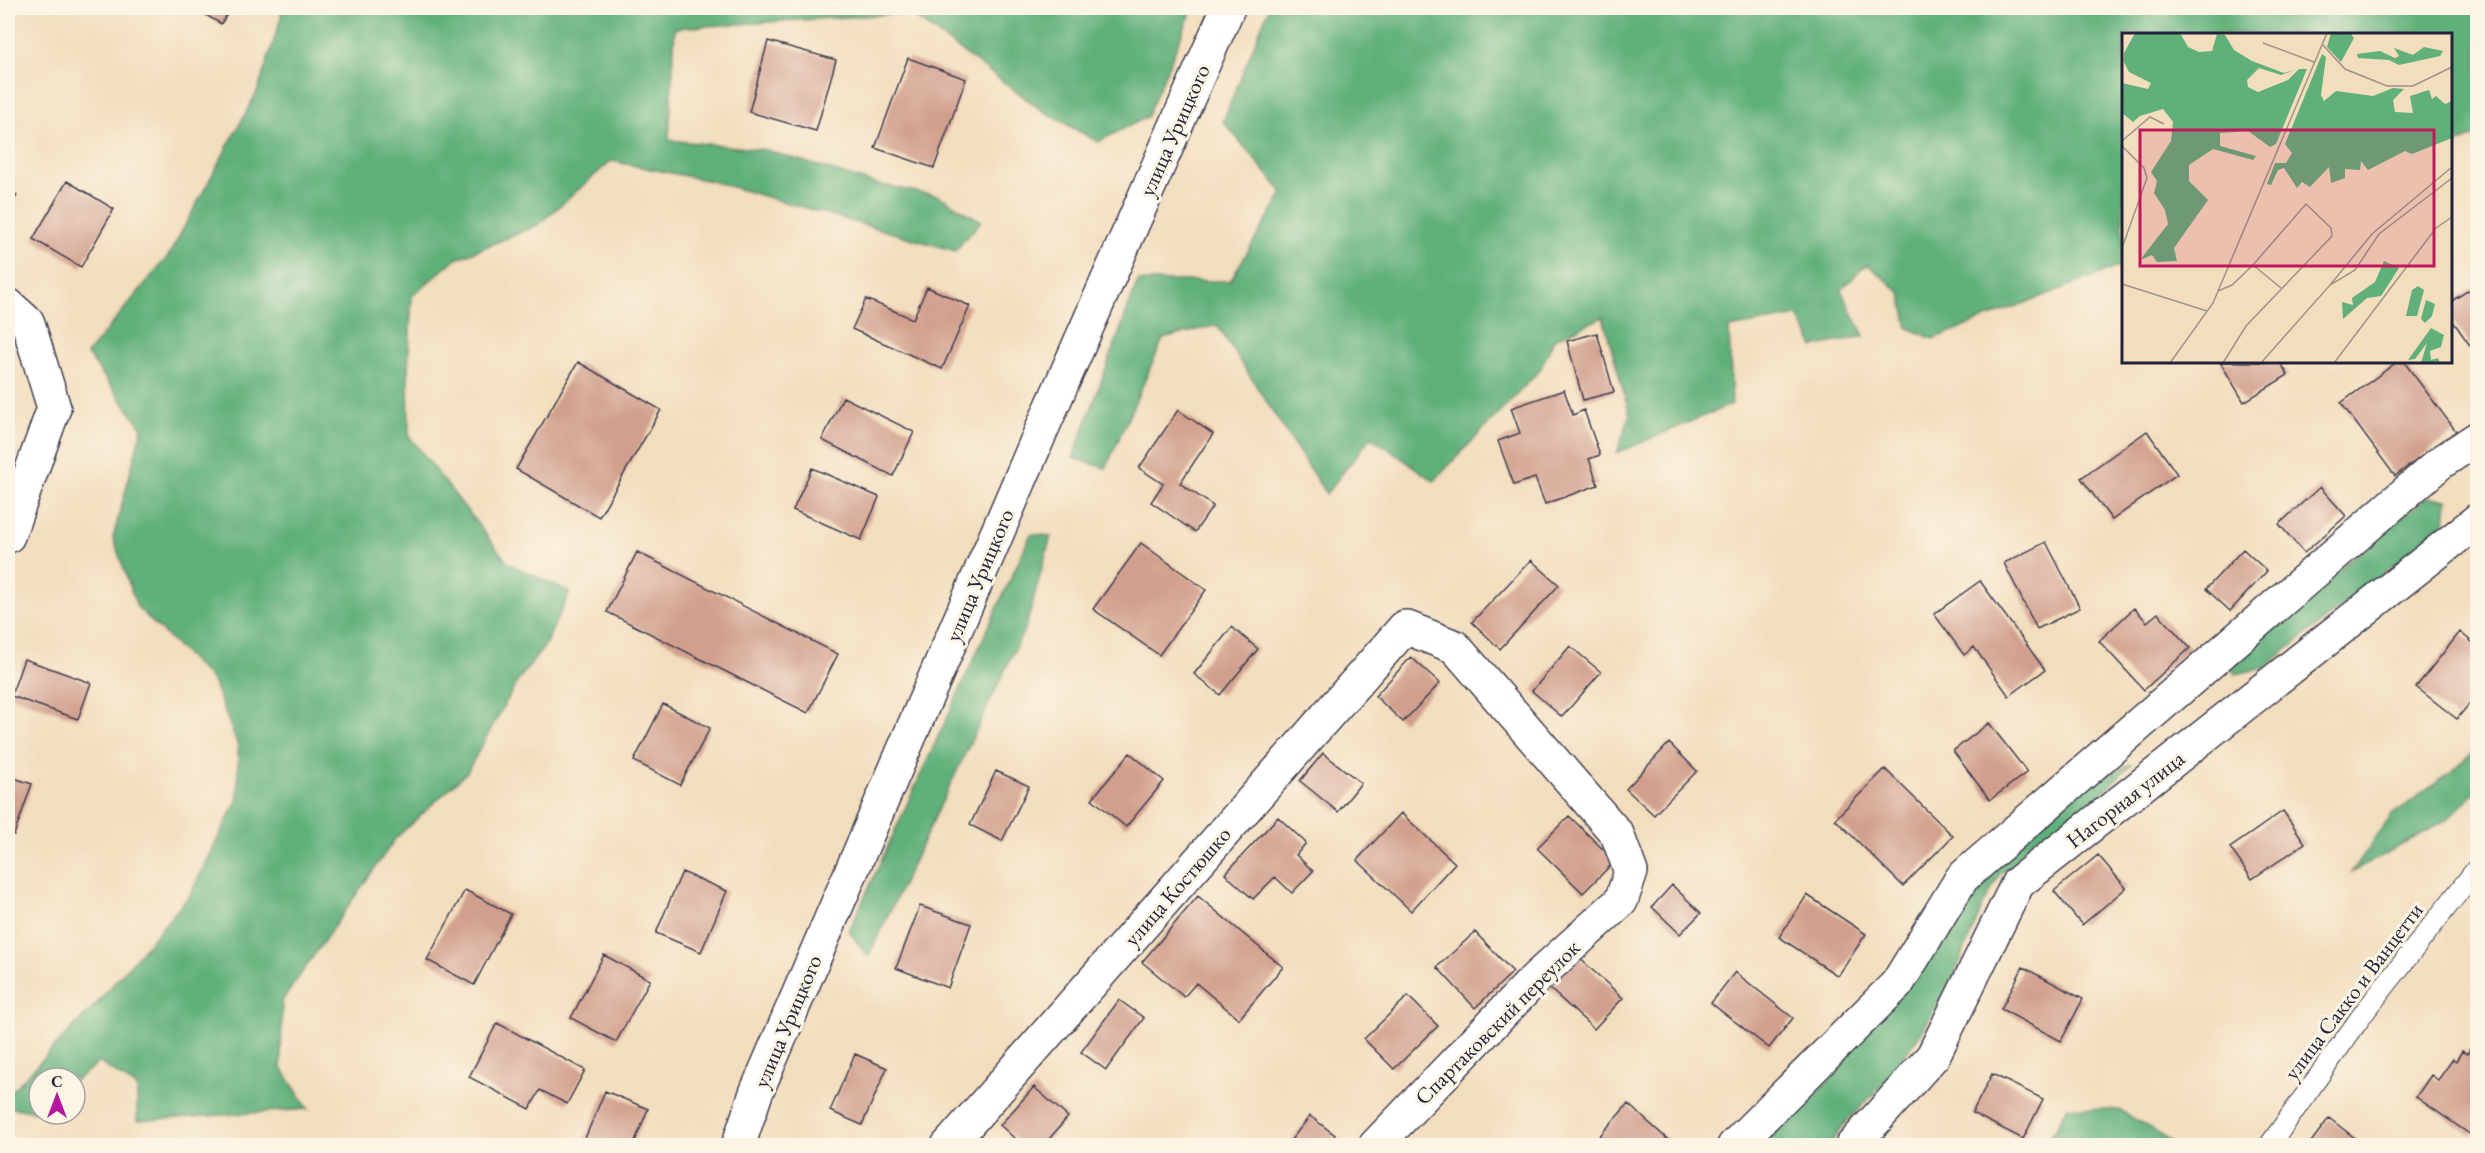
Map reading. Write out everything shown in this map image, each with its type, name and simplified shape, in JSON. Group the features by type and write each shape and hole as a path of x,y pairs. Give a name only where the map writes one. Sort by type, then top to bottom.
{"street":[{"name":"улица Урицкого","path":"738,1146 756,1094 1045,422 1228,8"},
{"path":"8,305 28,323 54,408 8,536"},
{"path":"1734,1146 1897,984 1962,878 2439,463 2478,438"},
{"name":"Нагорная улица","path":"1852,1146 1933,1056 2018,883 2478,520"},
{"name":"Спартаковский переулок","path":"1375,1146 1536,978 1622,901 1631,872 1617,834 1455,647 1405,627"},
{"name":"улица Костюшко","path":"952,1144 1405,627"}],"lane":[{"name":"улица Сакко и Ванцетти","path":"2269,1146 2363,1014 2478,867"}],"green space":[{"path":"281,8 1193,8 1147,117 1098,142 1043,111 909,13 675,28 669,140 766,150 876,184 939,196 981,221 955,251 711,181 611,161 538,225 454,260 412,296 408,369 409,436 508,563 570,592 544,647 519,679 467,772 395,839 282,1001 281,1067 308,1109 137,1121 137,1087 99,1062 87,1072 87,1066 36,1066 97,1003 190,895 238,798 238,746 213,681 137,607 113,538 142,428 87,354 169,255 258,90 281,18"},
{"path":"1269,8 2477,8 2477,135 2452,146 2452,33 2122,33 2122,265 1933,339 1908,328 1901,293 1867,264 1841,290 1864,336 1814,347 1798,316 1729,328 1732,404 1617,453 1630,415 1603,317 1554,339 1540,370 1434,481 1371,437 1326,494 1217,325 1163,339 1106,468 1073,458 1138,281 1230,281 1283,193 1223,121"},
{"path":"2425,498 2447,499 2445,524 2264,668 2235,674 2227,661"},
{"path":"1031,534 1051,536 1026,626 868,957 849,931"},
{"path":"2477,748 2477,790 2447,820 2351,873 2392,815 2451,772"},
{"path":"2131,764 2068,828 2000,874 1981,910 1953,978 1924,1028 1885,1082 1843,1126 1829,1145 1758,1146 1828,1081 1963,896 2077,789"},
{"path":"27,1075 27,1110 8,1107 8,1095"},
{"path":"2068,1107 2120,1110 2161,1135 2172,1145 2046,1145"}],"building":[{"path":"194,8 231,8 221,24"},
{"path":"768,41 836,60 816,131 749,112"},
{"path":"908,58 966,79 934,168 875,148"},
{"path":"67,181 114,209 81,267 33,239"},
{"path":"8,189 17,195 8,212"},
{"path":"2478,284 2478,352 2476,354 2452,320 2452,301"},
{"path":"927,287 970,306 942,369 852,329 866,299 913,319"},
{"path":"1597,333 1614,392 1583,400 1567,341"},
{"path":"578,362 661,410 599,517 516,469"},
{"path":"2221,363 2281,363 2288,375 2244,402"},
{"path":"2396,363 2405,363 2456,431 2395,476 2341,403"},
{"path":"1564,390 1573,415 1584,410 1600,455 1589,459 1598,485 1545,504 1535,478 1514,485 1498,441 1520,433 1511,408"},
{"path":"843,397 914,432 893,476 822,440"},
{"path":"1178,410 1213,434 1180,483 1213,506 1195,532 1151,502 1163,484 1139,468"},
{"path":"2147,431 2177,474 2112,520 2081,478"},
{"path":"812,468 879,497 861,540 793,510"},
{"path":"2320,487 2346,516 2304,553 2279,524"},
{"path":"2046,542 2080,608 2037,629 2004,563"},
{"path":"1141,543 1206,590 1159,655 1093,609"},
{"path":"2243,549 2267,571 2230,611 2206,589"},
{"path":"637,552 838,654 808,713 607,612"},
{"path":"1531,560 1559,585 1500,649 1472,622"},
{"path":"1980,581 2045,670 2009,696 1974,647 1964,655 1934,614"},
{"path":"2134,608 2147,622 2158,613 2190,648 2144,690 2099,641"},
{"path":"1232,627 1258,649 1220,695 1194,674"},
{"path":"2460,632 2478,647 2478,693 2457,719 2416,687"},
{"path":"1570,646 1601,672 1562,717 1532,691"},
{"path":"1411,657 1440,683 1403,722 1375,696"},
{"path":"24,659 91,683 78,719 11,696"},
{"path":"663,704 710,728 680,785 634,761"},
{"path":"1989,723 2027,772 1990,800 1953,751"},
{"path":"1669,743 1697,771 1654,815 1626,789"},
{"path":"1130,753 1164,781 1126,827 1092,799"},
{"path":"1323,753 1361,783 1338,812 1300,781"},
{"path":"1885,769 1953,836 1903,886 1835,819"},
{"path":"996,771 1029,786 1002,841 970,825"},
{"path":"8,776 32,784 14,835 8,833"},
{"path":"2283,811 2305,843 2252,879 2230,848"},
{"path":"1401,813 1455,863 1411,911 1357,860"},
{"path":"1569,816 1615,861 1583,893 1537,848"},
{"path":"1278,817 1306,843 1296,855 1313,871 1292,893 1275,877 1253,899 1225,874"},
{"path":"2098,855 2126,888 2082,925 2054,891"},
{"path":"682,872 727,891 701,952 656,933"},
{"path":"1672,885 1701,913 1680,934 1652,907"},
{"path":"465,890 511,914 474,985 427,960"},
{"path":"1807,895 1866,934 1838,976 1779,937"},
{"path":"1198,896 1283,967 1239,1019 1196,983 1184,997 1142,962"},
{"path":"920,906 971,924 948,988 896,968"},
{"path":"1475,932 1513,972 1475,1008 1437,967"},
{"path":"604,955 650,980 616,1042 571,1018"},
{"path":"1577,956 1623,998 1594,1029 1548,987"},
{"path":"2023,967 2083,999 2061,1041 2001,1009"},
{"path":"1735,972 1793,1018 1769,1048 1711,1003"},
{"path":"1408,996 1438,1026 1394,1069 1364,1039"},
{"path":"1119,1000 1144,1018 1106,1070 1081,1052"},
{"path":"497,1023 585,1070 567,1104 540,1090 530,1109 469,1077"},
{"path":"2473,1044 2478,1047 2478,1126 2471,1135 2416,1097 2431,1075 2438,1080 2453,1059 2456,1061 2462,1051 2467,1054"},
{"path":"855,1054 887,1068 862,1125 830,1111"},
{"path":"1992,1074 2043,1099 2023,1139 1972,1113"},
{"path":"1034,1087 1068,1117 1043,1146 1023,1146 1000,1125"},
{"path":"605,1091 648,1109 633,1146 590,1146 583,1143"},
{"path":"1628,1104 1675,1146 1602,1146 1596,1140"},
{"path":"1310,1116 1335,1135 1326,1146 1286,1146"},
{"path":"2329,1118 2365,1146 2308,1146"}]}
